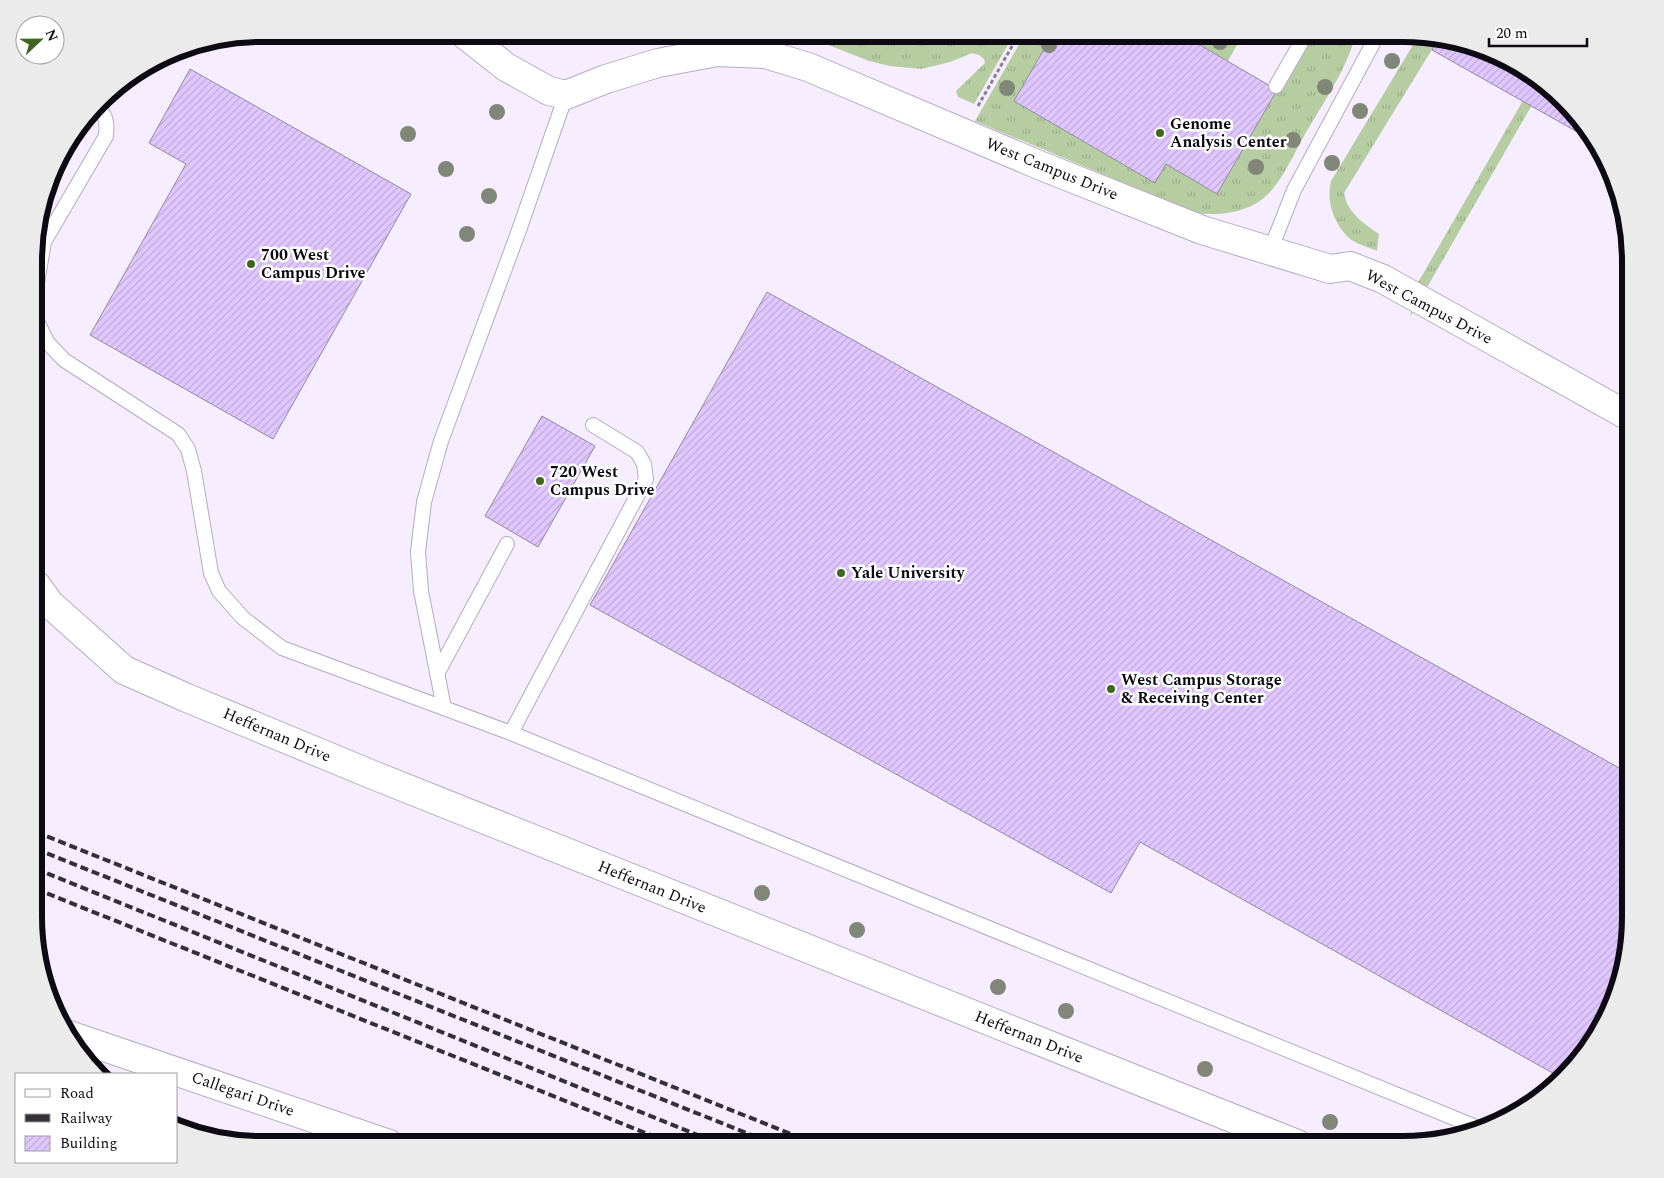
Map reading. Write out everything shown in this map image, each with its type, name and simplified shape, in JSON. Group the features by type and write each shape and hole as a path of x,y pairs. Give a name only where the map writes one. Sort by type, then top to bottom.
{"street":[{"path":"474,42 506,67 549,91 566,95"},
{"name":"West Campus Drive","path":"566,95 606,79 658,63 717,52 765,54 808,68 1202,230 1330,269 1350,266 1383,279 1622,413"},
{"name":"Heffernan Drive","path":"42,593 50,604 124,670 169,690 373,775 1277,1136"},
{"name":"Callegari Drive","path":"80,1040 365,1136"}],"lane":[{"path":"1276,86 1301,42"},
{"path":"1270,251 1294,190 1374,42"},
{"path":"444,708 420,591 418,552 424,502 441,441 566,95"},
{"path":"43,245 106,136 107,123 102,112"},
{"path":"42,332 47,342 64,360 178,434 188,449 194,471 211,572 219,591 243,618 282,648 511,733 1470,1125"},
{"path":"511,733 646,478 644,464 636,452 593,425"},
{"path":"437,674 507,544"}],"path":[{"path":"980,101 1014,42"}],"green space":[{"path":"821,42 1009,42 974,104 958,97 956,91 985,63 984,59 979,55 972,53 950,62 921,69 890,66 869,61"},
{"path":"1020,42 1044,42 1047,44 1014,101 1155,183 1166,164 1217,194 1303,42 1354,42 1340,74 1284,174 1268,194 1252,205 1234,212 1196,213 975,121"},
{"path":"1195,42 1239,42 1228,61"},
{"path":"1414,43 1435,45 1344,193 1348,206 1352,211 1379,234 1377,251 1358,244 1339,226 1332,212 1331,181"},
{"path":"1532,85 1540,91 1410,317 1416,286"}],"building":[{"name":"Genome Analysis Center","path":"1055,42 1195,42 1277,90 1217,194 1166,164 1155,183 1014,101 1047,44 1052,48"},
{"path":"1435,45 1446,47 1473,54 1500,65 1524,79 1547,97 1580,134 1432,50"},
{"name":"700 West Campus Drive","path":"190,69 411,194 273,439 90,335 186,164 149,143"},
{"name":"West Campus Storage & Receiving Center","path":"767,292 1622,770 1622,917 1620,945 1605,1001 1585,1038 1554,1074 1140,842 1111,893 590,605"},
{"name":"720 West Campus Drive","path":"542,416 595,446 538,547 485,516"}],"railway":[{"path":"42,834 796,1136"},
{"path":"42,851 754,1136"},
{"path":"42,871 700,1136"},
{"path":"42,891 653,1136"}],"place":[{"name":"Genome Analysis Center","path":"1160,133"},
{"name":"700 West Campus Drive","path":"251,264"},
{"name":"720 West Campus Drive","path":"540,481"},
{"name":"Yale University","path":"841,573"},
{"name":"West Campus Storage & Receiving Center","path":"1111,689"}]}
